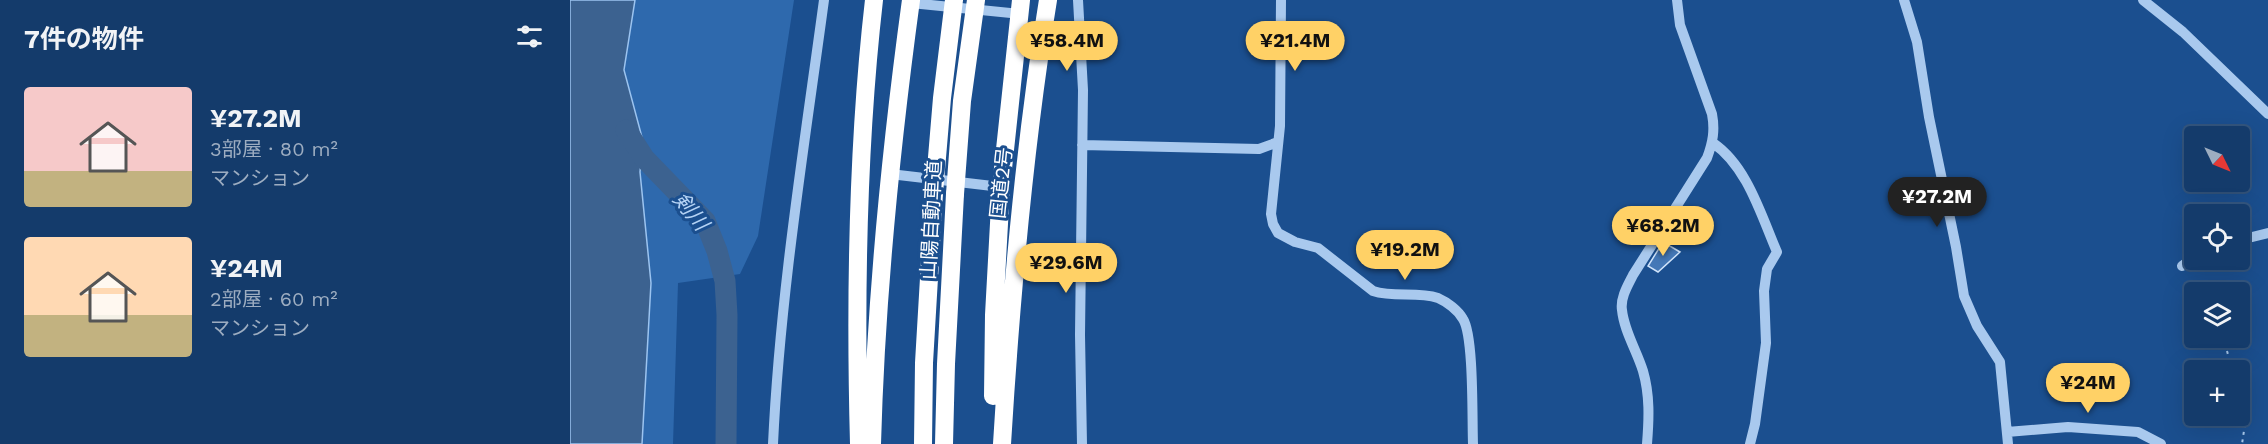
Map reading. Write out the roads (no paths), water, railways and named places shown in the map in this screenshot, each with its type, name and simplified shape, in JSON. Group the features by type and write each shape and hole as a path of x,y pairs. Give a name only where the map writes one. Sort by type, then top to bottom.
{"highway":[{"path":"858,444 856,291 858,207 861,135 873,0"},
{"name":"山陽自動車道","path":"922,444 924,363 934,193 942,98 954,0"},
{"name":"山陽自動車道","path":"944,444 955,194 962,101 976,0"},
{"name":"国道2号","path":"1002,444 1020,213 1048,0"},
{"path":"872,444 878,310 890,174 911,1"},
{"path":"991,444 994,315 1001,187 1021,7"}],"street":[{"path":"773,444 776,377 787,270 824,0"},
{"path":"1078,0 1083,90 1080,335 1082,444"},
{"path":"1281,0 1280,126 1271,214 1273,224 1278,233 1295,242 1318,248 1373,291 1382,294 1440,299 1448,303 1463,319 1467,328 1470,349 1473,444"},
{"path":"1647,444 1649,407 1647,388 1621,308 1625,291 1633,275 1707,158 1713,143 1715,128 1680,25 1677,0"},
{"path":"1904,0 1917,42 1929,117 1964,296 1977,326 2000,362 2008,444"},
{"path":"2144,0 2163,18 2183,32 2268,114"},
{"path":"911,1 1021,7"},
{"path":"1082,145 1259,149 1278,141"},
{"path":"1713,143 1726,152 1748,187 1777,252 1767,269 1764,291 1766,343 1755,424 1750,444"},
{"path":"890,174 1001,187"},
{"path":"2250,238 2268,233"},
{"path":"2007,432 2078,427 2138,432 2162,444"}],"waterway":[{"name":"剣川","path":"626,130 644,158 705,221 717,251 725,281 727,315 726,444"}]}
